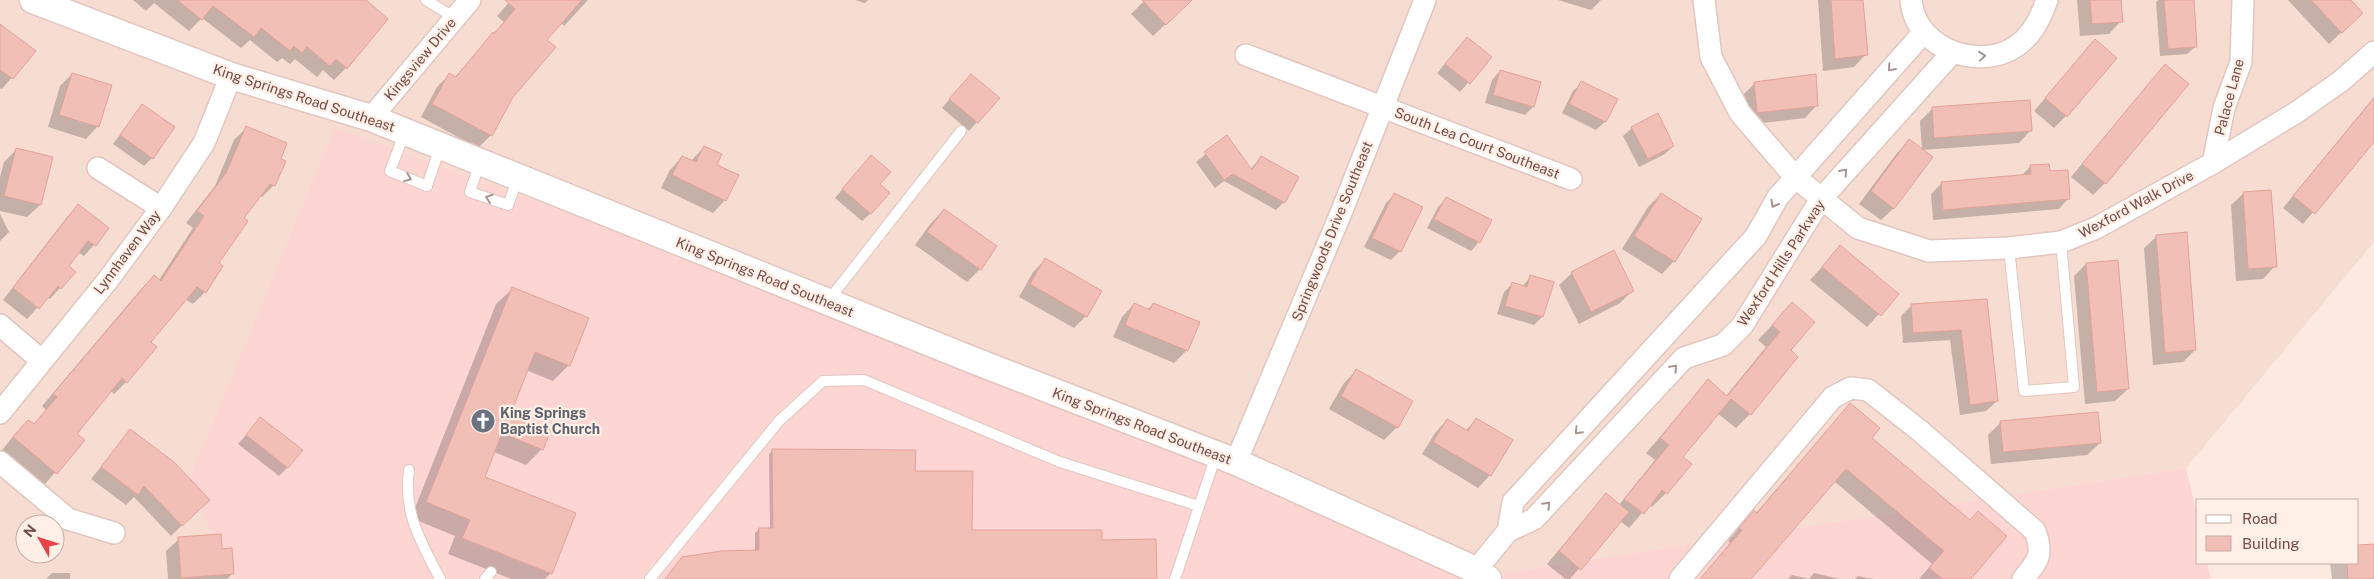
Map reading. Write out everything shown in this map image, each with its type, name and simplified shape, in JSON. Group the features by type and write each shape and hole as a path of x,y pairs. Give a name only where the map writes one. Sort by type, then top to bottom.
{"street":[{"name":"King Springs Road Southeast","path":"33,0 232,76 371,118 827,302 1226,458 1482,574"},
{"name":"Kingsview Drive","path":"371,118 470,0"},
{"name":"Springwoods Drive Southeast","path":"1226,458 1341,214 1425,0"},
{"name":"Wexford Walk Drive","path":"1704,0 1711,57 1740,114 1795,177 1858,228 1929,251 2009,248 2061,242 2096,228 2213,163 2298,112 2340,81 2374,52"},
{"path":"1911,0 1911,7 1924,32 1937,44 1952,53 1976,57 2001,54 2023,41 2039,22 2046,0"},
{"name":"Palace Lane","path":"2213,163 2224,108 2241,62 2243,0"},
{"name":"Wexford Hills Parkway","path":"1482,574 1508,531 1513,502 1756,236 1778,197 1924,32"},
{"name":"Wexford Hills Parkway","path":"1508,531 1534,519 1684,358 1723,345 1742,326 1821,199 1952,53"},
{"name":"South Lea Court Southeast","path":"1246,55 1571,178"},
{"name":"Lynnhaven Way","path":"0,414 41,360 108,280 161,208 204,142 232,76"},
{"path":"98,168 161,208"},
{"path":"0,325 41,360"},
{"path":"1680,579 1833,397 1851,388 1868,390 1919,430 2035,531 2040,545 2039,558 2023,579"},
{"path":"1602,405 1622,424"},
{"path":"0,462 52,514"},
{"path":"65,524 114,534"}],"lane":[{"path":"426,0 455,18"},
{"path":"827,302 961,131"},
{"path":"404,132 390,171 427,186 441,146"},
{"path":"480,162 470,192 508,205 518,178"},
{"path":"2009,248 2024,391 2074,387 2061,242"},
{"path":"650,579 779,421 824,381 864,380 1060,462 1199,506"},
{"path":"1175,579 1199,506 1226,458"},
{"path":"409,470 407,503 440,579"}],"shaded area":[{"path":"0,0 2374,0 2374,242 2186,468 1485,576 188,484 235,579 0,579"},
{"path":"335,128 692,258 1485,576 2186,468 2196,511 2196,564 2207,564 2211,579 235,579 188,484"}],"building":[{"path":"177,0 366,0 388,19 347,69 336,59 330,66 307,47 302,53 294,46 290,51 261,28 254,37 213,6 202,20"},
{"path":"505,0 582,0 547,40 556,47 513,97 492,136 432,104 449,73 456,77 493,32 494,34 515,9"},
{"path":"1142,0 1192,0 1166,25"},
{"path":"1831,0 1863,0 1868,55 1835,59"},
{"path":"2090,0 2121,0 2123,22 2092,24"},
{"path":"2164,0 2194,0 2197,47 2168,49"},
{"path":"2311,0 2351,0 2363,13 2342,33"},
{"path":"0,24 36,51 13,79 0,70"},
{"path":"1467,37 1492,57 1470,84 1445,64"},
{"path":"2095,39 2117,58 2067,117 2045,98"},
{"path":"2165,64 2189,84 2106,184 2082,164"},
{"path":"1500,70 1541,82 1534,107 1493,95"},
{"path":"72,73 112,85 99,127 59,115"},
{"path":"971,74 1000,98 978,123 949,99"},
{"path":"1816,74 1818,106 1757,113 1754,82"},
{"path":"1581,81 1618,99 1606,122 1569,104"},
{"path":"2374,98 2374,142 2315,214 2293,196"},
{"path":"2030,100 2032,131 1934,138 1932,107"},
{"path":"142,104 175,127 153,159 120,135"},
{"path":"1658,113 1674,146 1648,159 1631,127"},
{"path":"246,126 287,143 281,159 286,161 275,186 270,184 244,218 248,221 219,263 223,266 206,293 197,287 151,342 157,347 127,383 122,378 77,434 85,440 57,474 13,437 28,420 34,424 57,397 53,394 154,275 161,281 204,216 197,211 226,173"},
{"path":"1227,135 1252,170 1261,156 1299,177 1285,203 1233,174 1224,180 1204,152"},
{"path":"1909,139 1933,157 1894,209 1871,191"},
{"path":"704,146 722,154 717,165 739,175 726,201 672,175 682,156 696,162"},
{"path":"16,148 53,157 41,205 4,196"},
{"path":"871,155 891,172 880,184 890,193 871,214 842,189"},
{"path":"2049,164 2050,171 2068,170 2070,199 1943,210 1941,182 2031,174 2030,165"},
{"path":"2271,190 2277,267 2248,269 2243,192"},
{"path":"1394,193 1423,207 1401,252 1372,238"},
{"path":"1661,193 1702,219 1675,262 1634,236"},
{"path":"1446,197 1492,220 1480,243 1434,219"},
{"path":"78,204 109,228 96,246 88,241 69,266 76,272 61,289 58,286 39,309 13,288"},
{"path":"944,209 997,246 981,270 927,232"},
{"path":"2187,232 2196,350 2165,353 2156,235"},
{"path":"1840,245 1899,294 1881,316 1822,267"},
{"path":"1614,250 1634,291 1591,312 1571,272"},
{"path":"1045,258 1102,291 1087,317 1030,284"},
{"path":"2118,260 2129,389 2097,392 2086,263"},
{"path":"1530,275 1554,282 1543,317 1505,306 1512,282 1527,287"},
{"name":"King Springs Baptist Church","path":"512,287 589,318 570,366 535,352 511,413 551,430 543,450 502,433 485,477 576,513 552,574 462,538 470,520 426,502"},
{"path":"1987,299 1998,401 1970,405 1961,330 1913,333 1911,304"},
{"path":"1792,302 1815,322 1791,350 1798,357 1751,415 1731,399 1683,457 1692,464 1667,494 1662,490 1644,514 1624,499 1669,445 1660,438 1708,379 1727,396 1780,332 1772,325"},
{"path":"1134,303 1150,310 1153,303 1200,322 1188,351 1125,325"},
{"path":"1356,369 1413,401 1398,428 1341,396"},
{"path":"1850,403 1880,428 1872,438 1970,520 1978,511 2007,536 1971,579 1943,579 1929,568 1944,551 1846,469 1751,579 1700,579 1742,530 1739,528 1754,510 1757,513"},
{"path":"2098,412 2101,443 2003,452 2000,421"},
{"path":"260,417 303,450 288,468 246,435"},
{"path":"1476,418 1513,440 1491,476 1433,442 1447,419 1468,431"},
{"path":"130,429 174,462 210,500 182,526 144,486 138,495 101,467"},
{"path":"772,449 916,450 915,471 973,471 972,530 1102,530 1102,540 1156,539 1157,579 665,579 682,557 721,551 759,550 759,528 773,528"},
{"path":"1606,493 1629,512 1581,570 1559,551"},
{"path":"221,534 222,549 232,548 234,574 181,578 178,537"},
{"path":"2374,544 2374,579 2348,579 2347,564 2359,564 2359,545"}],"place":[{"name":"King Springs Baptist Church","path":"483,421"}]}
